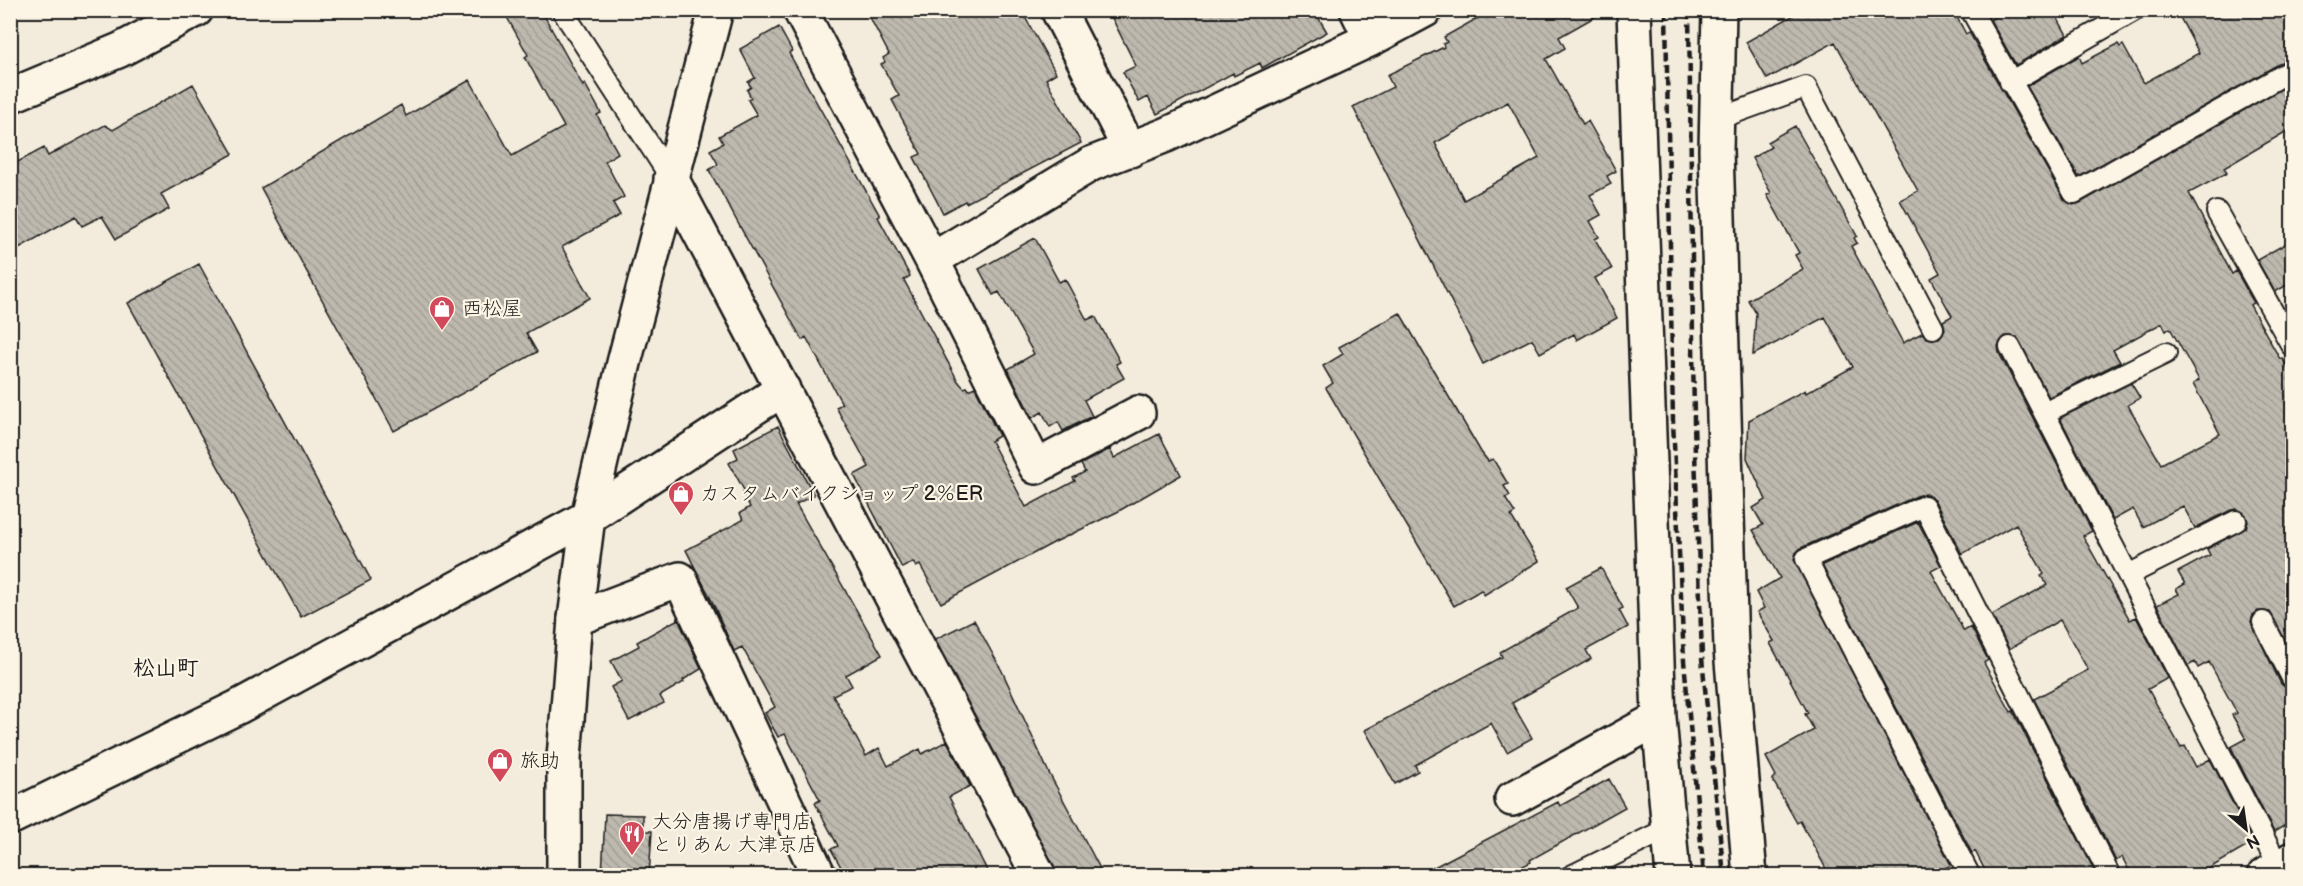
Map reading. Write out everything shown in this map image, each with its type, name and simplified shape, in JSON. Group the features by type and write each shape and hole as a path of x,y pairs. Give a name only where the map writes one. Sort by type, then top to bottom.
{"street":[{"path":"10,96 120,50 196,10"},
{"path":"564,876 564,758 575,619 588,517 624,363 716,10"},
{"path":"800,10 932,260 1036,467 1138,413"},
{"path":"1058,10 1130,150"},
{"path":"932,260 1091,164 1166,135 1364,25 1425,10"},
{"path":"1634,10 1659,718 1673,876"},
{"path":"1719,10 1717,119 1731,649 1750,876"},
{"path":"671,178 1039,876"},
{"path":"10,818 238,706 588,517 783,389"},
{"path":"575,619 680,579 819,876"},
{"path":"1512,799 1659,718"}],"lane":[{"path":"562,10 671,178"},
{"path":"1971,10 2074,193 2292,69"},
{"path":"2010,82 2134,10"},
{"path":"1717,119 1806,87 1933,328"},
{"path":"2217,212 2292,346"},
{"path":"2010,347 2279,867"},
{"path":"2044,414 2166,353"},
{"path":"1970,876 1806,559 1924,506 2110,876"},
{"path":"2128,575 2236,521"},
{"path":"2263,622 2292,678"},
{"path":"1571,876 1669,828"}],"building":[{"path":"503,10 541,10 583,86 585,84 601,113 597,115 618,153 605,161 624,197 613,203 620,215 562,247 590,298 526,333 537,352 394,431 261,188 401,105 406,116 470,80 512,156 564,127 525,57 528,55"},
{"path":"866,10 1021,10 1056,73 1046,79 1081,143 943,213 914,157 921,154 892,100 899,96 881,64 885,62 883,58 889,54"},
{"path":"1108,10 1314,10 1327,32 1262,68 1260,63 1234,76 1233,73 1157,114 1148,97 1139,102 1123,72 1136,66"},
{"path":"1492,10 1607,10 1559,37 1565,48 1546,59 1583,124 1588,121 1616,171 1607,176 1611,184 1590,195 1601,215 1590,221 1599,237 1595,239 1612,269 1595,278 1617,318 1577,340 1574,334 1540,353 1532,339 1483,364 1353,107 1393,87 1387,75 1444,47 1443,44 1447,42 1444,37","holes":["1508,102 1539,158 1464,200 1435,143"]},
{"path":"1803,10 1953,10 1966,34 1969,32 2064,199 2073,205 2292,83 2292,128 2224,168 2227,173 2189,193 2232,274 2236,271 2254,303 2250,305 2292,376 2292,653 2270,612 2258,611 2253,615 2251,622 2281,684 2292,690 2292,821 2274,832 2231,747 2246,739 2232,715 2237,713 2209,662 2198,668 2195,662 2188,666 2157,605 2179,594 2176,589 2185,584 2178,572 2210,555 2207,549 2246,528 2248,522 2246,515 2237,509 2231,510 2195,528 2183,506 2143,527 2133,509 2113,520 2060,418 2131,383 2140,398 2128,405 2161,464 2220,434 2193,384 2199,380 2170,328 2166,331 2162,323 2113,350 2120,362 2049,397 2017,337 2005,336 1998,346 1999,353 2092,531 2083,536 2130,620 2136,617 2168,678 2148,689 2181,748 2185,746 2196,767 2210,759 2253,843 2196,876 2132,876 2122,857 2116,861 2034,699 2088,670 2060,620 2009,649 1992,615 2047,585 2041,576 2044,574 2016,524 1962,554 1935,501 1926,494 1919,495 1801,548 1794,559 1951,865 1931,876 1830,876 1800,821 1797,823 1772,779 1776,776 1766,757 1814,730 1805,714 1808,713 1770,643 1774,641 1757,612 1764,608 1756,592 1780,578 1753,530 1763,525 1753,508 1766,500 1747,458 1749,420 1805,390 1806,393 1853,367 1825,317 1753,355 1756,313 1748,300 1803,269 1795,255 1799,253 1767,195 1771,193 1752,158 1771,147 1767,142 1795,126 1857,236 1854,238 1857,243 1851,246 1903,343 1922,333 1927,338 1939,338 1945,329 1943,321 1952,316 1931,278 1940,273 1900,200 1918,191 1835,42 1767,79 1746,42"},
{"path":"2007,10 2053,10 2067,35 2016,65 1990,20"},
{"path":"2176,10 2292,10 2292,58 2079,177 2027,86 2079,56 2082,63 2118,44 2120,47 2123,45 2144,83 2199,53"},
{"path":"779,27 792,51 789,53 880,216 878,217 910,276 904,280 958,381 969,390 975,387 999,436 991,441 1026,507 1075,481 1073,478 1085,472 1081,464 1110,449 1114,458 1159,434 1181,475 1117,512 1055,542 941,603 920,565 916,567 913,562 902,568 854,475 869,467 836,407 842,404 806,337 802,340 709,170 718,164 710,150 723,143 719,136 757,115 748,100 751,98 747,90 751,87 748,82 755,78 740,49"},
{"path":"193,84 233,154 161,194 169,209 116,239 102,216 82,226 76,216 10,253 10,166 44,148 48,156 105,125 113,130"},
{"path":"1035,238 1059,282 1065,279 1087,320 1095,316 1120,362 1116,364 1124,378 1084,400 1092,416 1063,431 1058,422 1050,427 1042,412 1032,418 1008,369 1034,354 999,292 993,295 979,269"},
{"path":"2292,240 2292,282 2275,292 2257,260"},
{"path":"199,264 371,580 301,617 128,303"},
{"path":"1400,313 1481,452 1488,461 1493,459 1508,484 1504,486 1510,496 1505,498 1515,513 1511,516 1539,561 1484,595 1481,590 1454,606 1326,388 1333,383 1323,366 1343,354 1339,347"},
{"path":"778,426 814,495 796,504 882,655 846,675 852,686 833,695 866,756 879,748 888,766 920,749 922,754 947,741 970,786 949,797 990,876 846,876 831,849 838,846 815,803 820,800 785,734 778,737 765,713 775,707 742,647 734,651 686,550 743,520 740,513 750,507 743,493 745,492 729,463 738,458 734,449"},
{"path":"1918,522 1941,566 1931,571 1964,631 1971,627 1988,660 1984,663 2011,712 2013,711 2095,872 2088,876 1988,876 1975,851 1972,853 1822,565"},
{"path":"1601,568 1623,608 1619,610 1628,627 1586,650 1591,659 1512,703 1532,738 1507,752 1491,723 1415,765 1418,771 1395,784 1365,730 1502,657 1500,652 1578,608 1566,587"},
{"path":"678,619 701,669 660,696 664,703 629,721 611,687 622,681 611,661 639,646 637,642"},
{"path":"974,620 1002,671 1049,773 1104,876 1058,876 935,639"},
{"path":"1609,779 1625,807 1504,876 1417,876 1558,802 1560,806"},
{"path":"605,814 643,815 643,831 652,831 649,876 602,876"}],"railway":[{"path":"1666,10 1673,421 1684,661 1704,876"},
{"path":"1689,10 1694,423 1702,658 1724,876"}],"place":[{"name":"西松屋","path":"442,332"},
{"name":"カスタムバイクショップ 2％ER","path":"681,517"},
{"name":"旅助","path":"500,784"},
{"name":"大分唐揚げ専門店 とりあん 大津京店","path":"632,857"}],"district":[{"name":"松山町","path":"166,668"}]}
